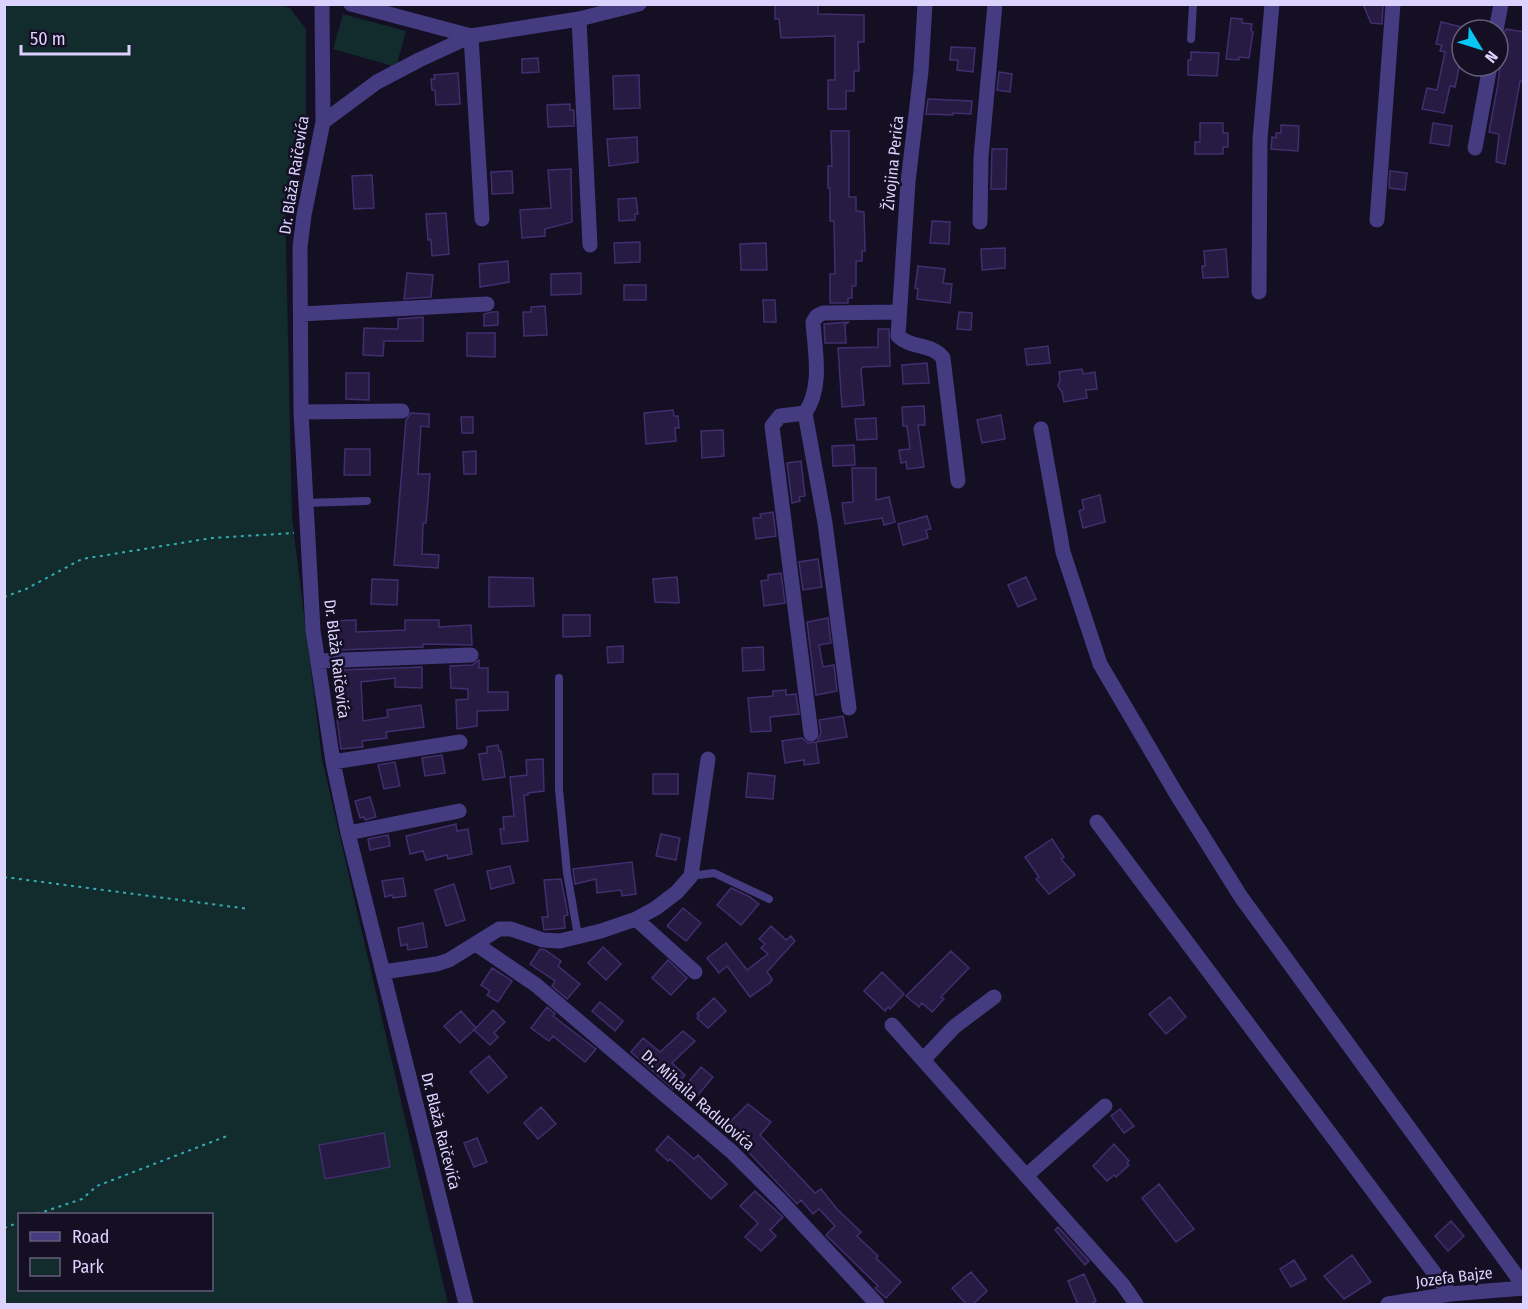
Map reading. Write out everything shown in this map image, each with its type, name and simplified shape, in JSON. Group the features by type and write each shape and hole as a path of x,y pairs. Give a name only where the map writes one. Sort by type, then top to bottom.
{"street":[{"name":"Dr. Blaža Raičevića","path":"322,4 323,122 304,215 300,247 304,503 313,630 333,762 348,833 466,1305"},
{"path":"351,4 471,36"},
{"path":"323,122 377,82 471,36 579,19 639,4"},
{"name":"Živojina Perića","path":"898,318 925,4"},
{"path":"980,222 981,157 995,4"},
{"path":"1259,292 1260,139 1272,4"},
{"path":"1377,220 1393,4"},
{"path":"579,19 590,245"},
{"path":"471,36 482,219"},
{"path":"1475,148 1488,78"},
{"path":"301,314 487,304"},
{"path":"849,708 825,523 805,412 812,402 816,386 813,322 817,316 823,313 898,318 898,336 904,342 939,352 943,358 958,481"},
{"path":"301,412 402,411"},
{"path":"805,412 780,416 772,426 811,734"},
{"path":"1041,429 1063,552 1100,664 1241,897 1524,1287"},
{"path":"318,661 471,655"},
{"path":"333,762 460,742"},
{"path":"383,972 449,960 495,931 507,928 550,941 578,936 636,919 666,901 691,876 708,759"},
{"path":"348,833 459,811"},
{"path":"1097,822 1450,1293"},
{"path":"636,919 695,972"},
{"name":"Dr. Mihaila Radulovića","path":"476,944 544,992 732,1152 781,1201 877,1305"},
{"path":"923,1060 954,1027 994,997"},
{"path":"892,1025 1123,1285 1136,1305"},
{"path":"1026,1176 1105,1106"},
{"name":"Jozefa Bajze","path":"1388,1305 1450,1293 1524,1287"}],"lane":[{"path":"1191,39 1193,4"},
{"path":"304,503 367,501"},
{"path":"559,678 559,789 567,873 578,936"},
{"path":"691,876 714,873 769,899"}],"path":[{"path":"4,597 26,589 82,559 212,538 306,533"},
{"path":"4,877 249,909"},
{"path":"42,1213 82,1198 97,1186 227,1136"}],"green space":[{"path":"5,5 279,5 290,8 306,29 306,115 285,202 292,518 322,759 448,1304 5,1304"},
{"path":"343,14 406,31 396,67 333,49"}],"building":[{"path":"775,4 818,4 818,14 864,15 864,42 858,42 859,71 854,71 854,91 846,91 846,109 828,109 828,80 835,80 835,36 781,38 779,19 775,19"},
{"path":"1363,4 1383,4 1382,24 1371,23"},
{"path":"1231,18 1242,19 1242,23 1252,24 1249,58 1226,59"},
{"path":"1441,22 1450,24 1450,78 1457,78 1455,87 1450,86 1444,113 1422,109 1427,88 1437,90 1445,52 1440,51 1442,45 1436,44"},
{"path":"1510,30 1524,32 1524,81 1520,81 1505,164 1496,162 1499,134 1489,132 1499,78 1510,78"},
{"path":"951,47 975,48 973,72 957,70 958,60 950,60"},
{"path":"1191,52 1219,53 1217,76 1188,75 1188,60 1191,60"},
{"path":"538,58 539,72 522,73 522,59"},
{"path":"999,72 1012,74 1010,92 997,90"},
{"path":"458,73 460,104 436,105 435,90 432,90 431,79 435,79 434,75"},
{"path":"639,75 640,108 614,109 613,76"},
{"path":"928,99 972,101 971,114 926,114"},
{"path":"570,104 570,110 574,110 574,126 548,127 547,105"},
{"path":"1200,123 1223,123 1223,133 1228,133 1228,147 1223,147 1223,154 1195,154 1195,142 1200,142"},
{"path":"1433,123 1452,126 1449,146 1430,143"},
{"path":"1281,125 1299,126 1298,151 1271,149 1272,137 1276,138 1276,133 1281,133"},
{"path":"831,131 849,131 849,197 856,197 856,211 864,212 865,251 862,251 862,261 856,261 856,286 852,286 852,298 848,298 848,303 830,303 830,274 835,274 834,221 830,221 830,188 828,188 828,166 832,166"},
{"path":"637,137 638,162 609,166 607,139"},
{"path":"992,149 1007,149 1006,189 991,189"},
{"path":"571,169 572,222 545,229 545,236 522,238 520,210 551,208 548,170"},
{"path":"512,171 513,193 492,194 491,172"},
{"path":"1390,171 1407,173 1405,190 1389,188"},
{"path":"372,175 374,208 354,209 352,176"},
{"path":"636,198 638,214 635,214 635,220 619,221 618,199"},
{"path":"446,213 449,254 432,256 426,214"},
{"path":"932,221 950,222 949,244 930,243"},
{"path":"640,242 640,262 615,263 614,243"},
{"path":"766,243 767,270 741,270 740,244"},
{"path":"1005,248 1005,268 982,270 981,249"},
{"path":"1226,249 1228,277 1203,278 1204,251"},
{"path":"508,261 509,282 480,287 479,264"},
{"path":"918,266 945,269 943,283 952,284 950,303 917,299 918,289 915,288"},
{"path":"407,273 433,275 431,297 404,299"},
{"path":"581,273 581,294 551,295 551,274"},
{"path":"624,285 646,285 646,300 624,300"},
{"path":"763,300 775,300 776,322 764,322"},
{"path":"545,306 547,335 524,336 523,312 531,312 531,307"},
{"path":"498,312 498,325 484,326 484,314"},
{"path":"959,312 972,313 971,330 957,329"},
{"path":"423,317 423,341 384,341 383,356 363,355 364,328 398,329 398,319"},
{"path":"849,322 845,324 846,343 825,343 824,324"},
{"path":"878,329 889,329 890,366 863,367 861,369 864,405 842,407 838,348 878,347"},
{"path":"467,333 495,333 495,357 467,356"},
{"path":"1048,346 1050,363 1027,365 1025,349"},
{"path":"927,363 929,383 903,384 902,365"},
{"path":"1082,369 1083,374 1095,372 1097,389 1086,390 1087,398 1064,402 1058,386 1059,372"},
{"path":"346,373 369,373 369,400 346,399"},
{"path":"924,406 925,425 918,425 924,467 907,469 906,462 901,463 899,450 910,449 907,426 903,426 902,407"},
{"path":"673,410 674,416 678,416 679,428 675,428 676,441 646,444 644,413"},
{"path":"411,413 429,414 429,427 421,426 418,474 430,474 426,523 423,523 422,554 439,555 438,568 394,565 406,420"},
{"path":"1001,415 1005,439 982,443 977,420"},
{"path":"461,417 473,417 473,433 462,433"},
{"path":"876,418 877,439 857,440 855,419"},
{"path":"723,430 724,456 702,458 701,431"},
{"path":"854,445 855,465 833,466 832,446"},
{"path":"345,449 370,449 370,475 344,475"},
{"path":"476,451 476,474 464,474 463,452"},
{"path":"801,461 805,496 799,497 800,501 792,503 787,463"},
{"path":"852,468 876,468 876,500 889,497 895,522 884,525 882,518 845,524 842,503 853,502"},
{"path":"1100,495 1105,522 1083,528 1079,511 1084,509 1082,500"},
{"path":"773,512 776,536 756,539 753,518 761,518 760,514"},
{"path":"927,516 931,529 926,530 928,538 903,545 898,524"},
{"path":"818,559 822,587 803,590 799,562"},
{"path":"781,573 785,603 764,606 761,581 768,580 768,575"},
{"path":"489,577 533,578 534,606 489,607"},
{"path":"677,577 679,603 655,602 653,579"},
{"path":"1026,577 1036,599 1018,607 1008,585"},
{"path":"372,579 398,580 397,605 371,604"},
{"path":"563,615 590,615 590,636 563,637"},
{"path":"828,618 831,643 819,645 823,667 834,665 837,691 816,695 807,622"},
{"path":"356,620 356,632 405,630 405,620 439,620 439,627 471,625 472,645 423,644 423,647 338,650 338,646 333,646 332,621"},
{"path":"623,646 623,662 608,663 607,647"},
{"path":"763,647 764,670 743,671 742,648"},
{"path":"479,660 479,668 488,668 488,692 508,692 508,710 477,711 477,726 457,729 456,700 468,699 468,689 451,688 450,666 472,665"},
{"path":"422,667 422,688 395,687 395,678 361,682 363,721 388,717 387,710 421,705 424,727 386,732 387,738 362,741 363,747 341,749 337,719 339,719 339,670"},
{"path":"786,690 786,695 796,694 799,714 770,717 771,731 751,732 748,698 773,696 773,691"},
{"path":"843,716 847,737 817,742 821,733 819,720"},
{"path":"802,738 808,743 816,742 819,763 804,765 804,760 785,763 782,741"},
{"path":"498,745 505,777 483,780 479,754 487,753 487,747"},
{"path":"442,755 445,773 425,776 422,758"},
{"path":"543,759 544,791 524,795 528,841 502,844 500,829 504,829 503,817 514,816 510,777 527,775 526,760"},
{"path":"395,762 400,786 384,789 378,765"},
{"path":"748,773 775,776 773,799 746,797"},
{"path":"653,774 678,774 678,794 653,794"},
{"path":"370,797 376,817 365,820 364,817 360,818 355,801"},
{"path":"456,824 457,831 468,829 472,854 448,859 447,855 426,860 423,851 410,854 406,836"},
{"path":"661,834 680,838 676,860 656,856"},
{"path":"388,835 390,846 370,850 368,839"},
{"path":"1052,839 1064,857 1061,859 1075,875 1049,894 1036,879 1039,877 1025,857"},
{"path":"632,862 636,894 622,896 621,890 597,893 596,879 575,884 573,869"},
{"path":"510,866 514,883 491,889 487,871"},
{"path":"403,878 406,896 385,897 382,881"},
{"path":"561,879 568,915 564,916 565,928 544,930 542,917 548,917 544,880"},
{"path":"454,884 465,920 446,926 435,890"},
{"path":"731,888 759,904 741,925 717,905"},
{"path":"683,908 701,923 686,941 667,926"},
{"path":"423,923 427,947 408,950 407,944 401,946 398,928"},
{"path":"771,926 786,940 791,936 795,941 767,972 772,979 771,982 750,997 727,966 719,973 707,958 726,943 747,970 768,954 761,948 765,944 759,939"},
{"path":"603,947 621,964 606,980 588,963"},
{"path":"540,949 561,961 558,966 580,984 567,999 552,986 555,981 530,964"},
{"path":"951,951 969,968 941,997 944,999 932,1012 922,1003 919,1007 906,996"},
{"path":"668,960 687,978 671,995 652,978"},
{"path":"492,968 512,981 498,1002 487,995 490,991 481,985"},
{"path":"882,972 904,994 890,1009 888,1007 885,1011 864,991"},
{"path":"1170,997 1186,1017 1166,1034 1149,1014"},
{"path":"714,998 726,1011 708,1028 697,1018 699,1016 697,1014"},
{"path":"600,1002 623,1021 615,1031 592,1011"},
{"path":"547,1007 555,1014 553,1016 596,1049 585,1062 553,1036 549,1041 531,1028"},
{"path":"493,1010 505,1022 494,1033 498,1037 490,1045 474,1030"},
{"path":"461,1011 476,1028 460,1043 444,1026"},
{"path":"683,1031 695,1041 672,1063 685,1075 673,1089 631,1052 643,1038 660,1052"},
{"path":"489,1056 507,1077 488,1093 470,1072"},
{"path":"701,1067 713,1077 698,1095 686,1085"},
{"path":"748,1104 771,1122 760,1135 815,1193 821,1189 837,1209 861,1232 857,1236 901,1282 886,1298 875,1288 878,1286 826,1235 835,1226 819,1209 813,1214 801,1200 797,1204 741,1144 723,1129"},
{"path":"541,1107 556,1124 538,1139 524,1123"},
{"path":"1120,1109 1134,1126 1124,1133 1111,1116"},
{"path":"384,1133 390,1167 325,1179 319,1145"},
{"path":"668,1136 694,1159 698,1155 727,1184 711,1199 670,1159 668,1161 656,1150"},
{"path":"477,1138 487,1162 474,1167 464,1143"},
{"path":"1114,1144 1129,1161 1127,1163 1129,1165 1116,1177 1114,1175 1107,1181 1093,1166"},
{"path":"1159,1184 1194,1229 1176,1242 1142,1198"},
{"path":"755,1191 783,1217 770,1230 776,1236 761,1251 745,1237 758,1223 740,1206"},
{"path":"1451,1221 1464,1236 1448,1251 1435,1236"},
{"path":"1058,1227 1089,1261 1085,1265 1055,1230"},
{"path":"1352,1255 1371,1282 1344,1299 1324,1276"},
{"path":"1294,1260 1306,1279 1291,1287 1280,1269"},
{"path":"971,1272 987,1291 972,1305 967,1305 952,1288"},
{"path":"1084,1274 1096,1301 1089,1305 1078,1305 1068,1281"}]}
